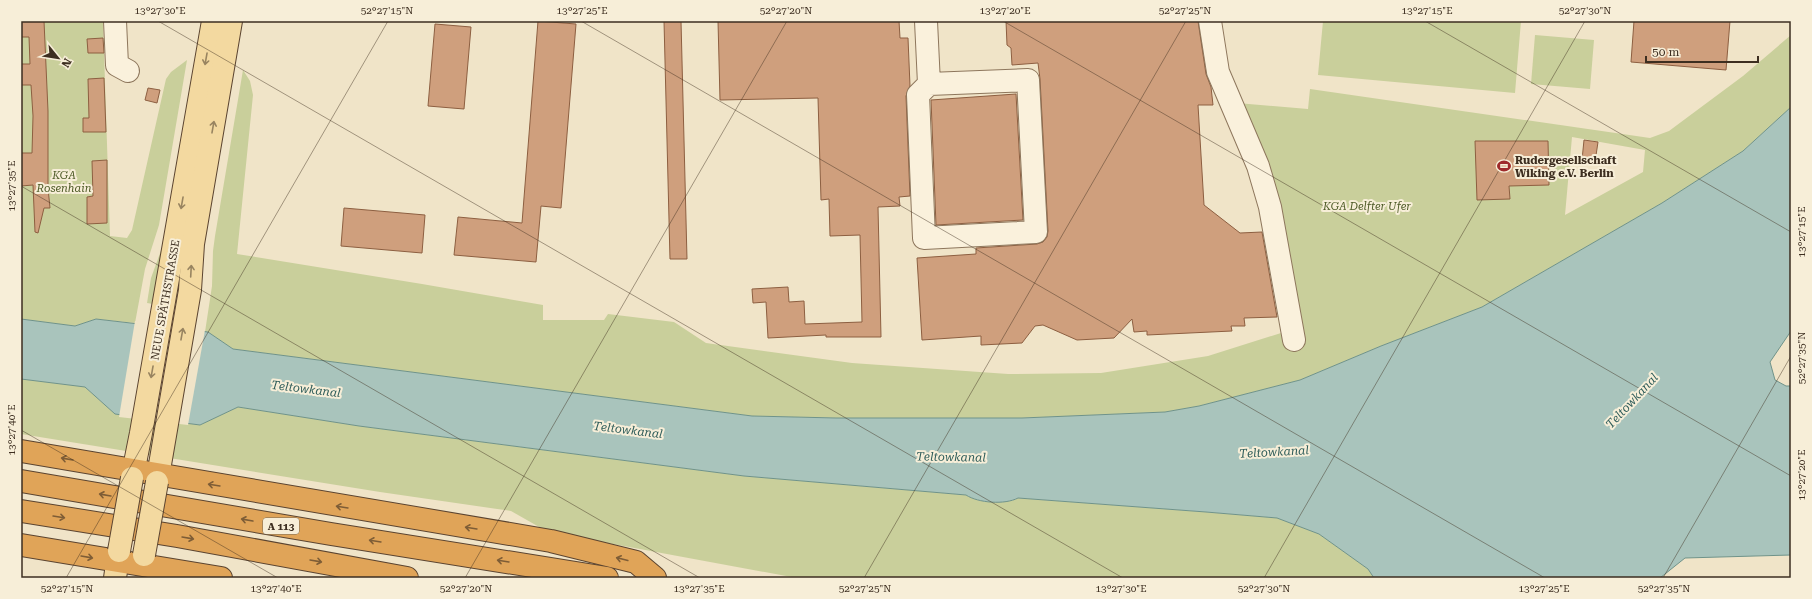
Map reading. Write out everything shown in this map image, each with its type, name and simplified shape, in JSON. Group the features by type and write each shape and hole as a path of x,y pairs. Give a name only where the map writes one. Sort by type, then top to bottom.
{"highway":[{"path":"21,451 132,475 551,541 636,562 655,578"},
{"name":"A 113","path":"21,482 607,578"},
{"path":"21,510 407,578"},
{"path":"21,545 117,564 142,566 221,578"}],"main road":[{"name":"NEUE SPÄTHSTRASSE","path":"117,564 164,306 213,21"},
{"name":"NEUE SPÄTHSTRASSE","path":"142,566 186,310 191,279 193,244 231,21"}],"lane":[{"path":"115,21 116,65 128,71"},
{"path":"926,21 929,84 918,95 924,238 1036,232 1028,80 929,84"},
{"path":"1210,21 1218,72 1258,166 1270,207 1294,340"}],"green space":[{"name":"KGA Rosenhain","path":"21,21 103,21 110,236 127,238 132,230 166,79 171,72 187,60 159,225 145,269 135,323 96,319 75,326 21,319"},
{"path":"1323,21 1521,21 1515,93 1318,75"},
{"path":"1535,35 1594,40 1590,89 1531,84"},
{"name":"KGA Delfter Ufer","path":"1791,35 1791,107 1743,151 1662,203 1482,307 1381,346 1300,380 1199,406 1165,412 1022,418 836,418 752,416 233,349 208,332 205,332 212,286 215,236 243,70 250,81 253,95 237,254 543,305 543,320 604,320 608,314 674,322 706,343 852,363 1008,374 1101,373 1208,356 1300,327 1237,103 1308,109 1310,89 1650,138 1669,131 1743,76","holes":["1572,137 1645,150 1643,172 1565,215"]},
{"path":"163,245 153,304 147,303 151,278"},
{"path":"21,379 85,387 115,414 200,425 238,407 359,426 744,476 966,495 977,500 992,502 1006,502 1018,498 1277,518 1319,534 1368,569 1374,578 797,578 548,532 511,511 380,492 21,434"}],"water":[{"name":"Teltowkanal","path":"1791,107 1791,331 1770,362 1775,380 1786,386 1791,386 1791,555 1685,558 1660,578 1374,578 1368,569 1319,534 1277,518 1018,498 1006,502 992,502 977,500 966,495 744,476 359,426 238,407 200,425 115,414 85,387 21,379 21,319 75,326 96,319 208,332 233,349 752,416 836,418 1022,418 1165,412 1199,406 1300,380 1381,346 1482,307 1662,203 1743,151"}],"pier":[{"path":"135,321 205,330 188,425 119,417"}],"building":[{"path":"21,21 44,21 48,111 48,188 50,208 44,208 38,233 35,232 33,185 21,186 21,153 32,153 33,116 31,85 21,85 21,64 30,64 29,37 21,37"},
{"path":"538,21 576,24 561,208 541,206 536,262 454,255 458,217 522,223"},
{"path":"664,21 681,21 687,259 670,259"},
{"path":"718,21 899,21 900,38 908,38 910,86 906,96 910,196 899,197 900,206 878,207 881,337 826,337 826,335 768,338 766,302 753,303 752,289 788,287 789,302 804,301 805,324 862,322 860,235 830,236 829,199 821,200 818,98 720,100"},
{"path":"1006,21 1198,21 1206,74 1211,87 1213,105 1198,105 1204,205 1240,233 1262,232 1277,317 1244,318 1245,326 1231,326 1232,331 1147,335 1147,331 1134,332 1132,319 1114,338 1077,340 1043,325 1035,326 1022,343 981,345 981,336 922,340 917,258 976,254 976,248 1037,244 1043,242 1047,237 1048,231 1038,63 1012,65 1011,48 1007,45"},
{"path":"1634,21 1730,21 1726,70 1631,62"},
{"path":"435,24 471,27 464,109 428,106"},
{"path":"103,38 104,53 88,53 87,39"},
{"path":"104,78 106,132 83,132 83,118 89,118 88,79"},
{"path":"148,88 160,90 157,103 145,100"},
{"path":"1016,94 1023,220 936,225 931,100"},
{"path":"1584,140 1598,142 1595,162 1582,160"},
{"path":"1475,141 1548,141 1549,185 1509,186 1510,199 1477,200"},
{"path":"107,160 107,223 87,224 87,197 93,196 92,161"},
{"path":"344,208 425,215 422,253 341,246"}],"place":[{"name":"Rudergesellschaft Wiking e.V. Berlin","path":"1504,166"}]}
